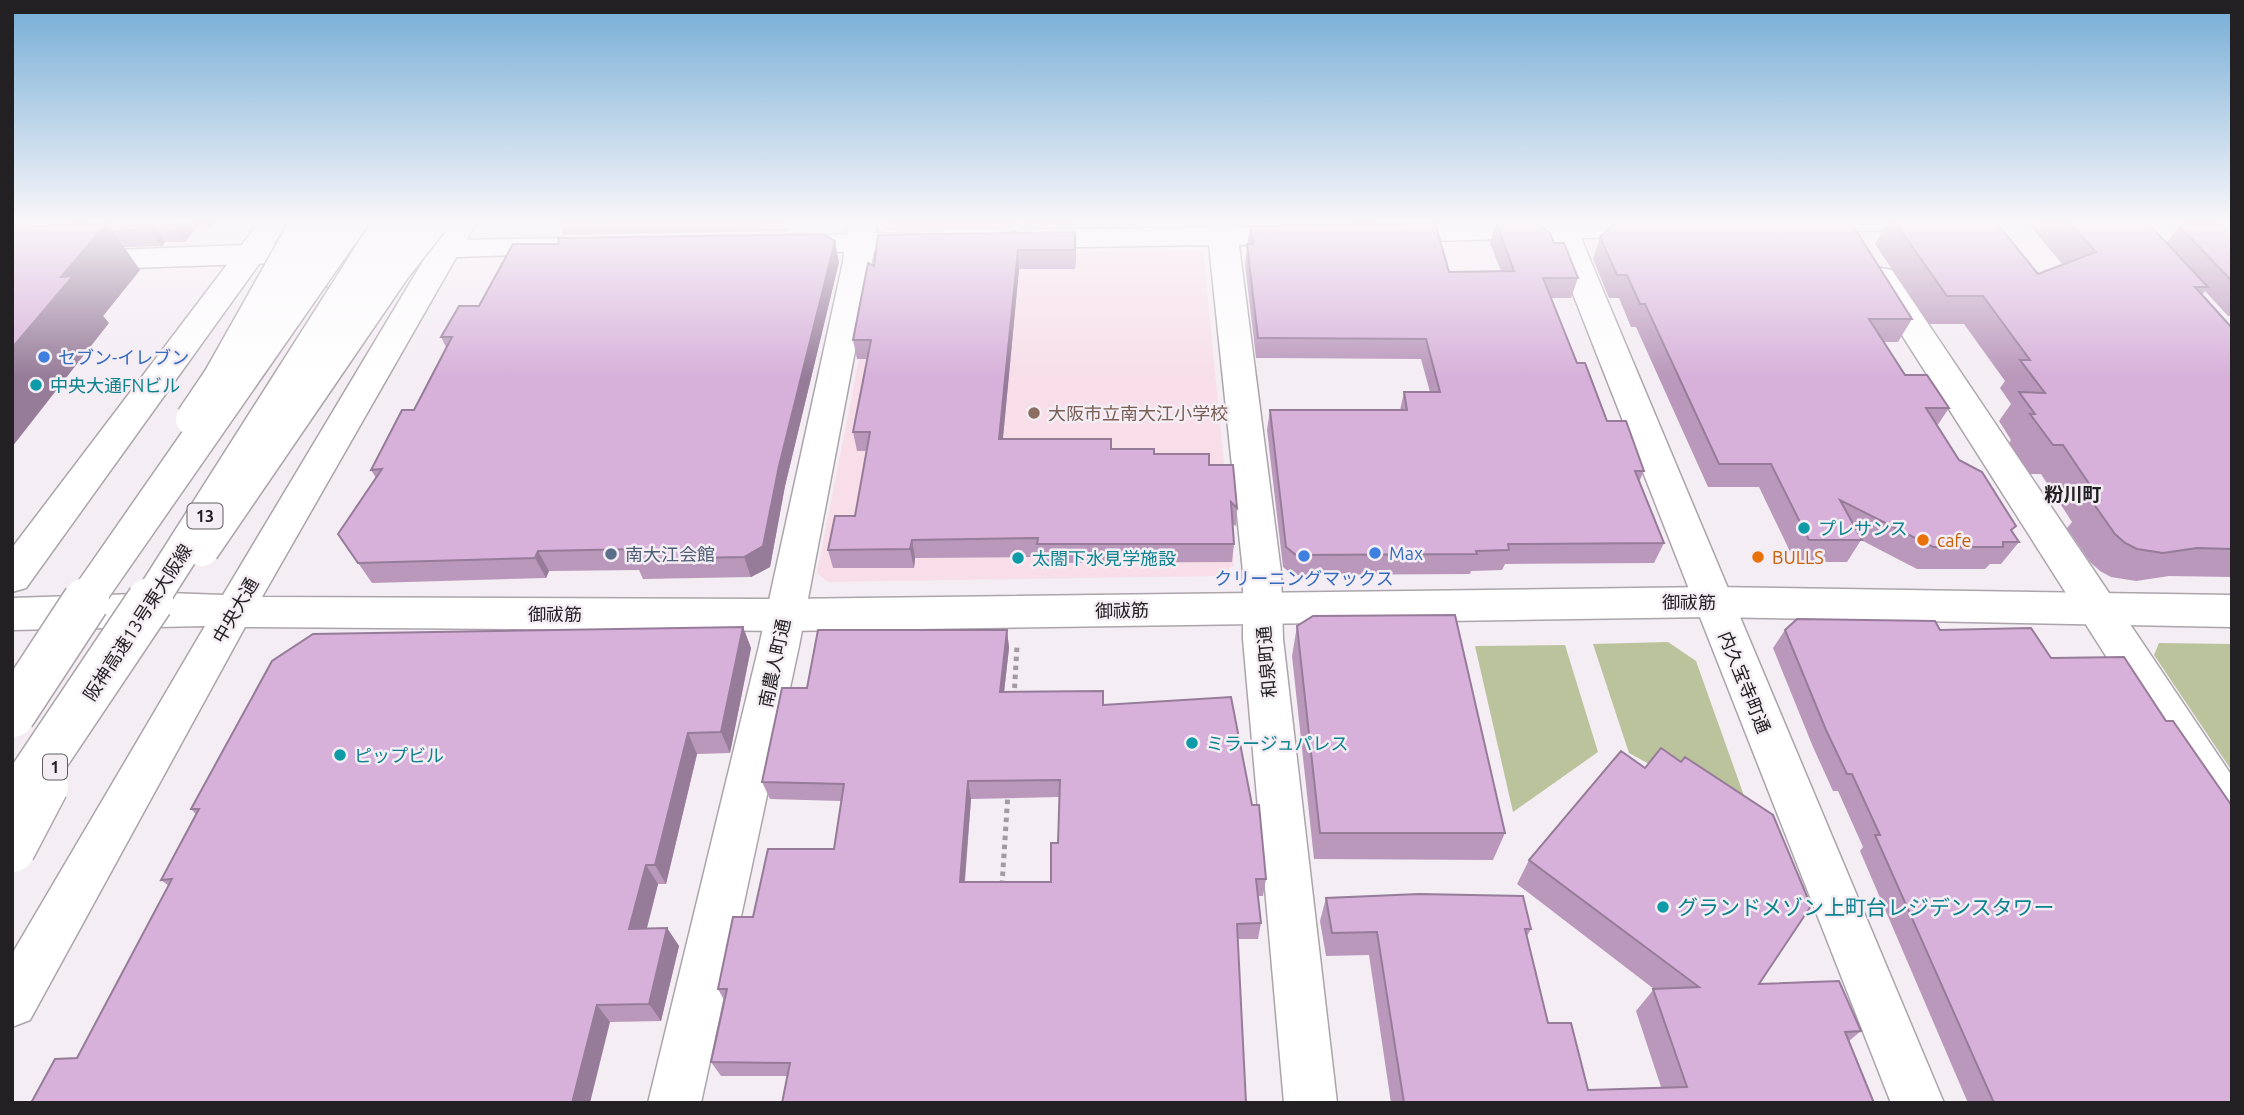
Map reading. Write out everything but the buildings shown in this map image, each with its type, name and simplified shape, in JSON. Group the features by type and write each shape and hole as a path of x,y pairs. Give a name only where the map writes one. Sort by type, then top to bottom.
{"main road":[{"path":"12,578 236,273"},
{"path":"12,696 220,379 280,273"},
{"path":"12,683 333,273"},
{"name":"阪神高速13号東大阪線","path":"12,807 97,684 339,273"},
{"path":"12,834 85,718 391,273"},
{"name":"中央大通","path":"12,1002 234,612 422,273"},
{"name":"南農人町通","path":"674,1103 784,615 853,273"},
{"name":"和泉町通","path":"1227,273 1262,572 1262,607 1311,1103"},
{"name":"内久宝寺町通","path":"1580,273 1712,602 1919,1103"},
{"path":"1876,273 2232,815"},
{"path":"12,714 123,544"},
{"name":"御祓筋","path":"12,614 155,609 234,612 784,615 1712,602 2232,611"},
{"name":"1","path":"12,849 97,684"}],"path":[{"path":"1013,707 1017,639"},
{"path":"1001,898 1008,789"}],"shaded area":[{"name":"大阪市立南大江小学校","path":"876,273 1205,273 1234,565 1220,576 828,582 817,573"}],"green space":[{"path":"1668,642 1696,661 1753,821 1629,753 1593,644"},
{"path":"2159,643 2232,644 2232,771 2154,655"},
{"path":"1565,645 1598,752 1513,812 1475,646"}],"place":[{"name":"セブン-イレブン","path":"44,357"},
{"name":"中央大通FNビル","path":"36,385"},
{"name":"大阪市立南大江小学校","path":"1034,413"},
{"name":"プレサンス","path":"1804,528"},
{"name":"cafe","path":"1923,540"},
{"name":"Max","path":"1375,553"},
{"name":"南大江会館","path":"611,554"},
{"name":"クリーニングマックス","path":"1304,556"},
{"name":"BULLS","path":"1758,557"},
{"name":"太閤下水見学施設","path":"1018,558"},
{"name":"ミラージュパレス","path":"1192,743"},
{"name":"ピップビル","path":"340,755"},
{"name":"グランドメゾン上町台レジデンスタワー","path":"1663,907"}],"district":[{"name":"粉川町","path":"2073,494"}]}
